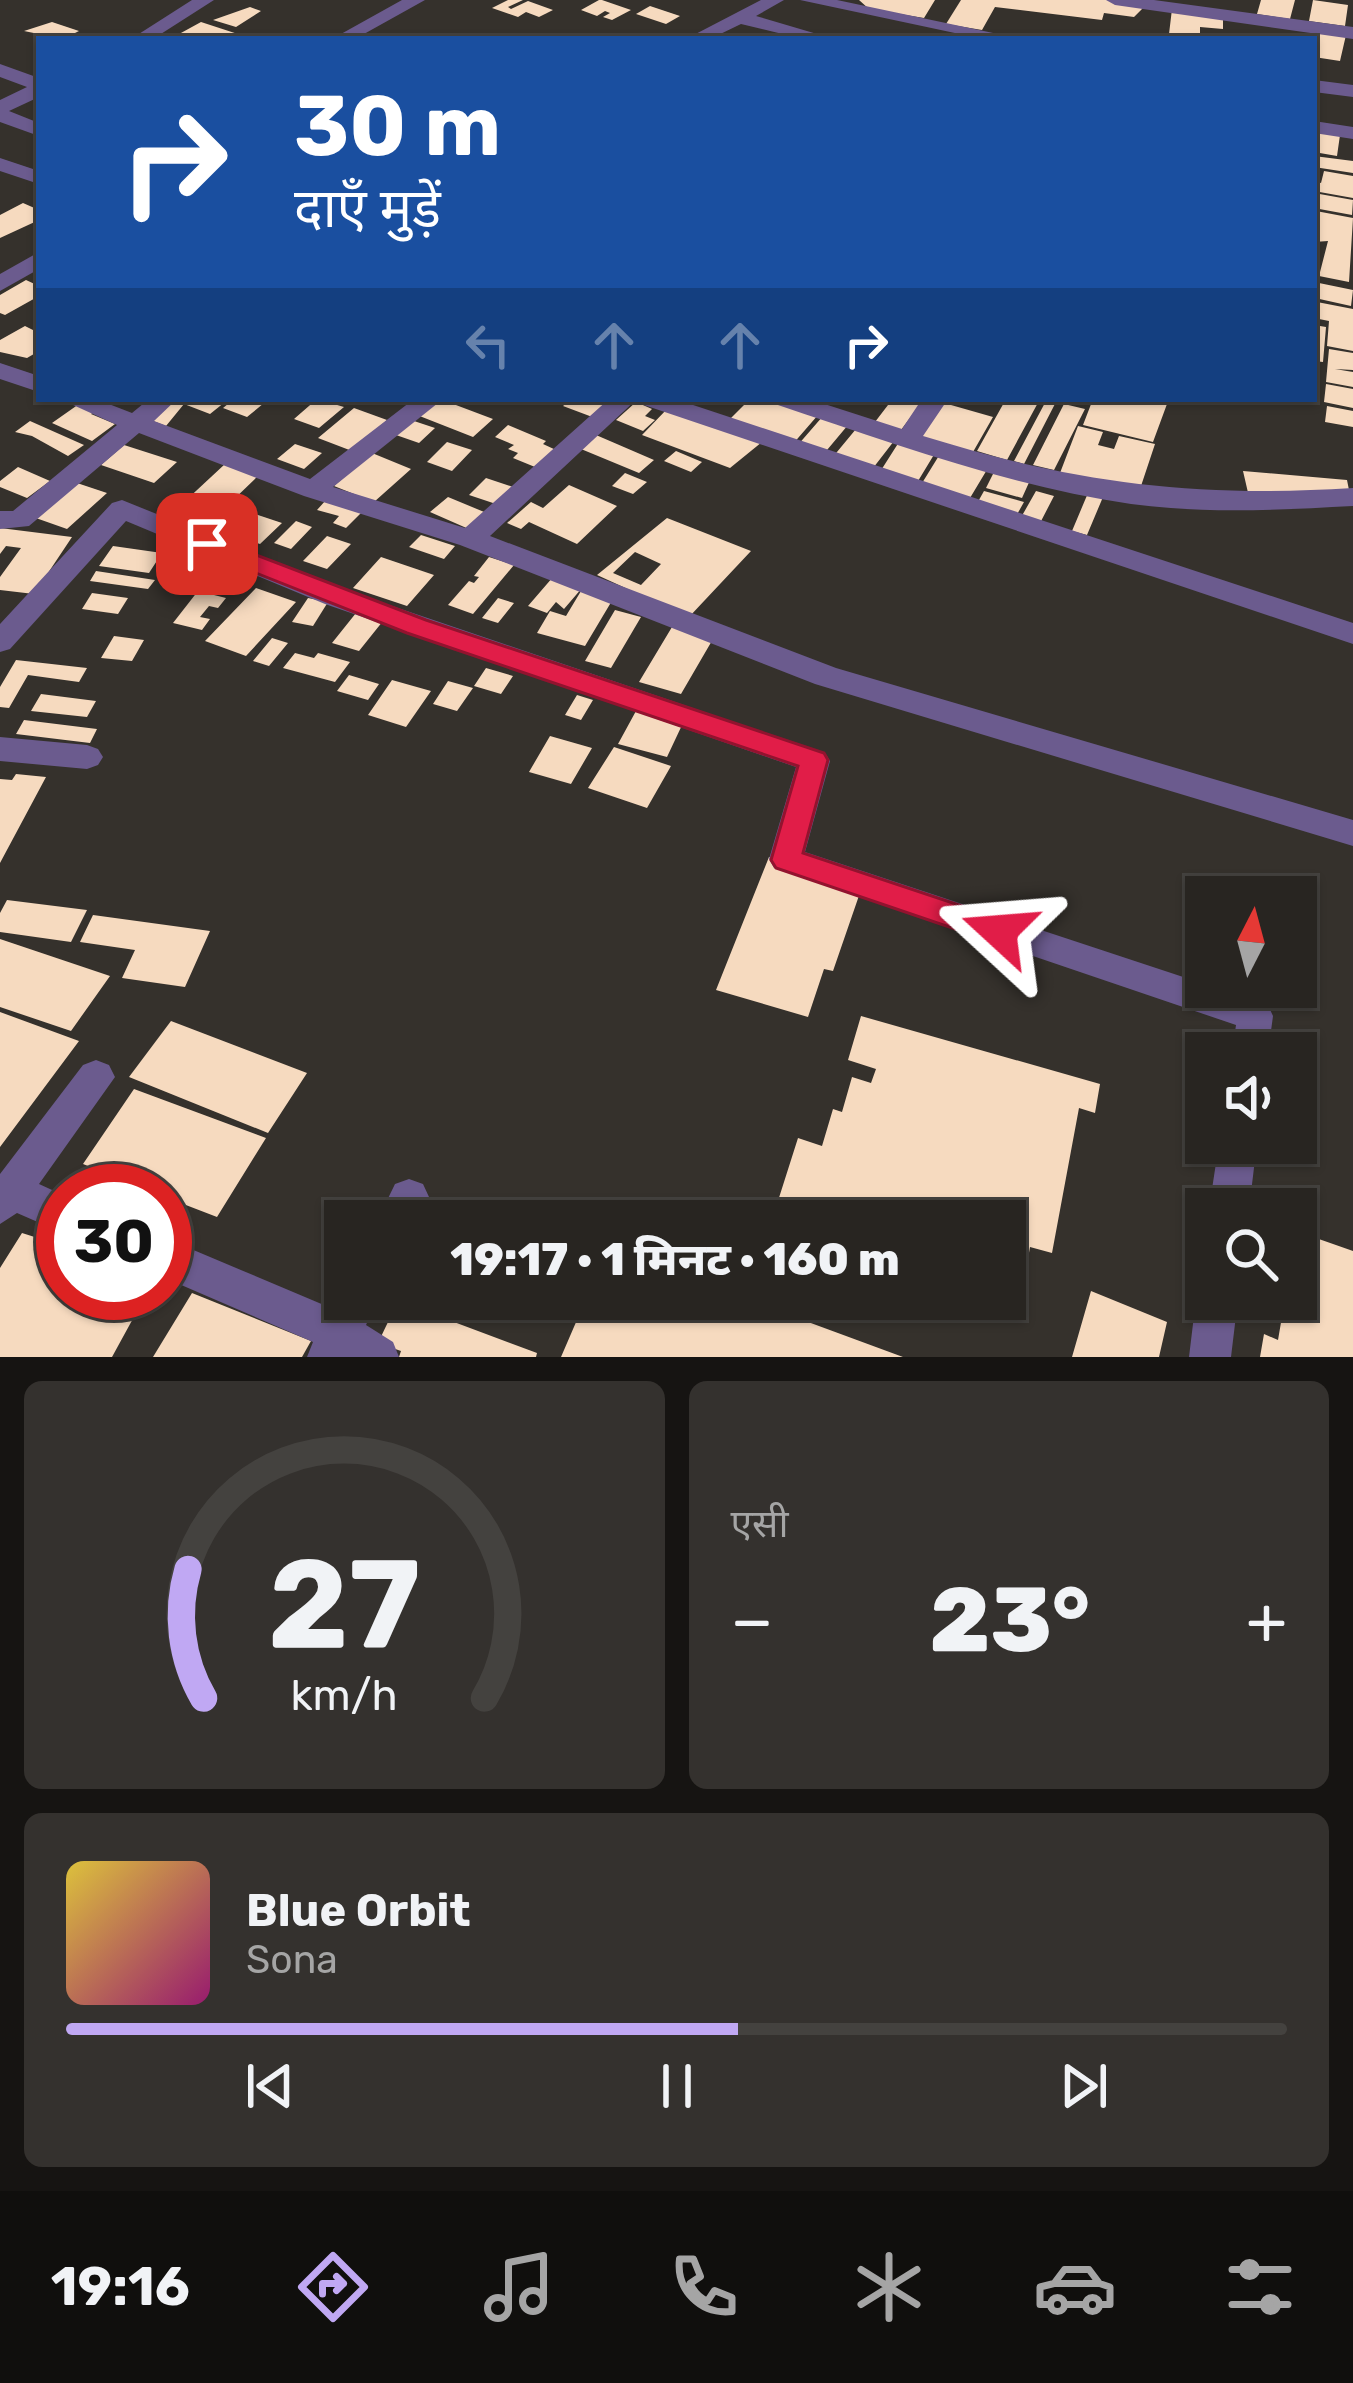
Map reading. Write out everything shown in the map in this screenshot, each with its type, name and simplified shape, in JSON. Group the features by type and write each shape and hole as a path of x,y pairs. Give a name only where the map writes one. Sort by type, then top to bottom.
{"street":[{"path":"145,36 205,0"},
{"path":"347,36 416,0"},
{"path":"700,36 775,0"},
{"path":"809,0 996,36"},
{"path":"1115,0 1353,33"},
{"path":"737,16 813,36"},
{"path":"0,70 36,86"},
{"path":"1317,86 1353,91"},
{"path":"0,112 36,89"},
{"path":"0,112 36,129"},
{"path":"1317,127 1353,133"},
{"path":"0,164 36,177"},
{"path":"0,284 36,261"},
{"path":"0,370 36,385"},
{"path":"82,402 313,490 470,539 826,676 1353,833"},
{"path":"0,520 19,520 160,402"},
{"path":"313,490 426,402"},
{"path":"470,539 621,402"},
{"path":"659,402 1353,634"},
{"path":"793,402 908,439 1131,495 1257,503 1353,497"},
{"path":"908,439 933,402"},
{"path":"0,642 122,509 334,597 814,760 786,860 1255,1016 1253,1032"},
{"path":"0,749 87,757"},
{"path":"36,1207 5,1198 96,1078"},
{"path":"192,1269 342,1330 378,1357"},
{"path":"1210,1357 1214,1320"}],"building":[{"path":"508,0 523,0 508,7 511,9 528,1 553,10 539,17 526,12 518,17 492,8"},
{"path":"599,0 631,10 612,20 603,17 610,13 605,11 597,16 581,10"},
{"path":"859,0 935,0 924,18 869,9"},
{"path":"961,0 1113,0 1145,6 1134,17 1104,13 1102,20 995,7 982,30 946,24"},
{"path":"1261,0 1295,0 1290,19 1257,14"},
{"path":"1313,0 1348,5 1345,26 1309,21"},
{"path":"650,6 680,16 666,24 636,14"},
{"path":"250,7 261,11 236,27 213,20"},
{"path":"1172,9 1223,17 1223,29 1200,27 1200,36 1169,34"},
{"path":"52,22 79,31 48,36 24,31"},
{"path":"201,22 244,36 175,36"},
{"path":"1320,30 1346,35 1340,61 1317,57"},
{"path":"1317,131 1340,135 1337,156 1317,153"},
{"path":"1317,156 1353,161 1353,173 1317,167"},
{"path":"1324,171 1353,176 1353,198 1317,192 1317,182 1321,183"},
{"path":"1317,194 1353,200 1352,215 1317,209"},
{"path":"23,203 36,209 36,221 0,238 0,215"},
{"path":"1317,211 1353,218 1349,282 1319,276 1328,241 1317,242"},
{"path":"26,280 36,285 36,298 5,315 0,313 0,295"},
{"path":"1319,283 1353,290 1351,306 1317,298"},
{"path":"1317,302 1353,309 1353,351 1327,346 1329,321 1317,319"},
{"path":"25,326 36,332 36,353 27,358 0,352 0,340"},
{"path":"1317,326 1326,327 1323,362 1317,361"},
{"path":"1329,349 1353,353 1353,370 1335,369 1353,372 1353,387 1326,382"},
{"path":"1326,384 1353,389 1353,408 1324,402"},
{"path":"169,402 225,402 210,414 184,404 166,426 148,419"},
{"path":"230,402 265,402 247,417 223,408"},
{"path":"314,402 344,407 319,428 294,419"},
{"path":"432,402 448,402 493,419 473,437 417,415"},
{"path":"568,402 608,402 595,418 563,406"},
{"path":"636,402 652,409 645,416 655,420 643,431 616,420"},
{"path":"747,402 781,402 818,415 792,445 727,422"},
{"path":"880,402 922,402 901,430 875,422 888,405"},
{"path":"936,402 993,417 973,452 916,436"},
{"path":"1004,402 1038,402 1007,460 977,451"},
{"path":"1045,402 1056,402 1024,464 1014,461"},
{"path":"1092,402 1167,404 1153,442 1083,425"},
{"path":"79,404 115,424 92,441 52,423"},
{"path":"1064,404 1085,409 1054,470 1033,465"},
{"path":"1327,406 1353,411 1353,427 1325,422"},
{"path":"354,408 387,420 352,451 318,438"},
{"path":"668,408 762,442 730,468 642,435"},
{"path":"823,416 848,425 822,456 797,446"},
{"path":"411,420 435,428 419,443 396,435"},
{"path":"30,421 84,445 68,456 15,432"},
{"path":"508,425 556,450 535,467 513,458 518,453 508,449 514,445 495,437"},
{"path":"1078,426 1103,432 1098,445 1114,449 1119,436 1155,444 1139,492 1060,473"},
{"path":"856,429 894,441 870,472 832,458"},
{"path":"596,435 654,460 639,473 581,449"},
{"path":"447,442 472,450 452,471 427,462"},
{"path":"899,442 935,453 915,486 878,475"},
{"path":"295,444 322,453 304,469 277,459"},
{"path":"124,445 177,462 154,483 101,465"},
{"path":"676,451 702,462 691,472 664,461"},
{"path":"372,453 411,469 374,502 334,486"},
{"path":"940,454 988,468 967,503 919,488"},
{"path":"225,464 258,476 203,529 168,517"},
{"path":"18,467 50,481 27,498 0,487 0,481"},
{"path":"996,468 1031,478 1022,498 986,488"},
{"path":"1243,471 1347,480 1350,495 1249,497"},
{"path":"625,473 647,482 633,494 612,486"},
{"path":"486,478 516,488 499,505 469,495"},
{"path":"74,482 107,493 67,529 33,517"},
{"path":"569,485 617,506 577,544 529,522 521,529 507,523 531,502 543,508"},
{"path":"984,491 1024,502 1015,518 975,507"},
{"path":"1036,491 1054,496 1038,527 1019,521"},
{"path":"1088,493 1103,497 1087,535 1072,531"},
{"path":"448,497 489,514 471,530 430,512"},
{"path":"326,500 362,512 346,528 333,523 339,516 317,510"},
{"path":"255,514 282,523 260,544 234,535"},
{"path":"667,518 751,551 689,617 597,575","holes":["635,552 661,564 641,585 613,573"]},
{"path":"296,521 312,527 291,549 274,543"},
{"path":"0,528 72,537 34,594 0,590 0,577 21,548 6,546 0,554"},
{"path":"421,535 455,546 444,559 409,547"},
{"path":"327,536 351,544 327,569 303,561"},
{"path":"113,546 162,553 149,573 99,566"},
{"path":"205,554 222,556 208,580 163,574 169,563 198,567"},
{"path":"381,557 434,575 407,606 353,588"},
{"path":"489,557 514,565 473,614 448,605 469,581 474,583"},
{"path":"96,571 155,580 148,589 90,581"},
{"path":"222,572 246,575 236,591 212,588"},
{"path":"553,577 582,588 564,609 556,602 547,613 528,606"},
{"path":"256,588 296,602 246,656 205,641"},
{"path":"198,591 226,598 200,617 210,619 202,630 173,623"},
{"path":"581,591 613,599 585,646 537,633 550,611 566,616"},
{"path":"92,593 128,598 118,614 82,609"},
{"path":"308,598 328,602 313,626 292,622"},
{"path":"498,598 514,603 498,623 482,618"},
{"path":"615,610 641,617 611,668 585,661"},
{"path":"356,613 383,621 359,651 332,643"},
{"path":"672,627 713,639 681,694 639,682"},
{"path":"114,636 144,640 132,661 101,658"},
{"path":"272,638 288,643 269,666 253,661"},
{"path":"295,653 314,658 318,653 350,662 335,682 283,668"},
{"path":"16,660 87,668 79,682 28,675 9,708 0,707 0,687"},
{"path":"486,668 513,676 501,694 474,686"},
{"path":"349,675 379,684 368,700 337,691"},
{"path":"392,680 431,691 406,727 368,715"},
{"path":"448,681 473,688 457,711 433,704"},
{"path":"41,694 96,701 87,717 31,711"},
{"path":"577,695 593,700 581,720 565,715"},
{"path":"636,711 683,723 667,757 618,744"},
{"path":"24,720 97,729 90,743 16,734"},
{"path":"550,736 592,748 571,784 529,772"},
{"path":"614,747 671,766 647,808 588,788"},
{"path":"16,774 46,777 0,863 0,779 12,780"},
{"path":"769,857 863,884 833,971 824,969 808,1017 716,990"},
{"path":"7,900 87,910 71,942 0,932 0,913"},
{"path":"93,915 210,931 185,987 122,978 135,950 80,942"},
{"path":"0,939 110,976 71,1031 0,1007"},
{"path":"0,1012 79,1041 0,1147"},
{"path":"861,1016 1100,1084 1095,1113 1079,1108 1052,1253 1030,1247 1026,1270 1026,1200 778,1200 798,1138 822,1146 833,1109 842,1112 852,1077 871,1083 876,1069 848,1060"},
{"path":"171,1021 307,1073 268,1133 129,1077"},
{"path":"134,1089 266,1138 217,1217 192,1207 192,1164 83,1164"},
{"path":"22,1233 36,1237 36,1320 132,1320 112,1357 0,1357 0,1268"},
{"path":"1317,1238 1353,1251 1353,1357 1260,1357 1264,1334 1278,1340 1281,1320 1317,1320"},
{"path":"1091,1291 1167,1322 1159,1357 1072,1357"},
{"path":"192,1293 311,1341 302,1357 153,1357 176,1320 192,1320"},
{"path":"389,1320 449,1320 537,1353 536,1357 399,1357 401,1351 378,1343"},
{"path":"577,1320 803,1320 903,1357 561,1357"}],"route":[{"path":"207,544 334,597 581,685 814,760 786,860 999,931"}]}
